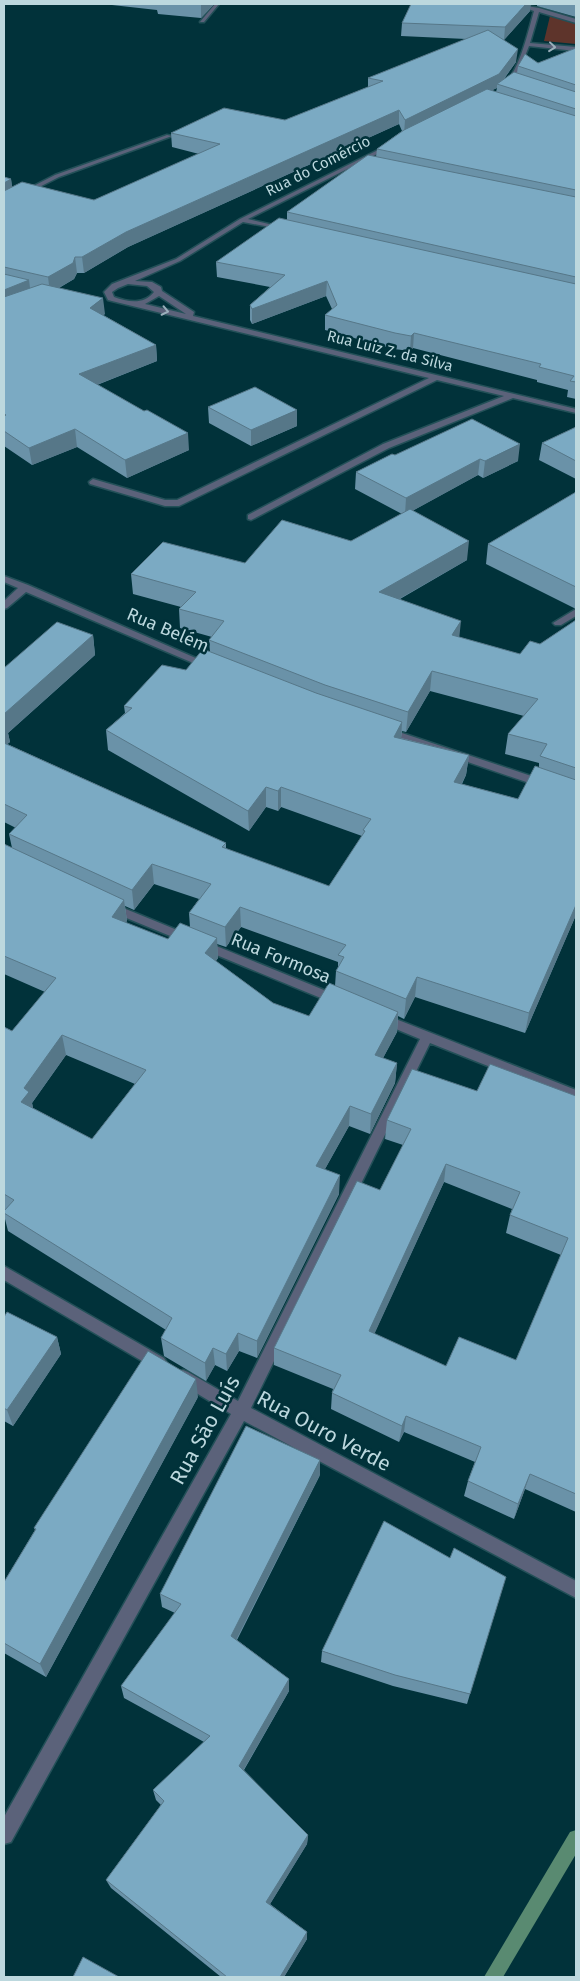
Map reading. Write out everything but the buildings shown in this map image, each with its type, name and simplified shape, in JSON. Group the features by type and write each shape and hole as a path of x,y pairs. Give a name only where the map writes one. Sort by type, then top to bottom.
{"street":[{"path":"202,21 217,4"},
{"path":"516,4 576,21"},
{"path":"501,90 512,81 527,44 537,10 543,4"},
{"path":"527,44 576,49"},
{"path":"512,81 521,84"},
{"path":"4,203 57,176 169,136"},
{"name":"Rua do Comércio","path":"121,284 178,260 242,220 399,141"},
{"path":"356,163 366,165"},
{"path":"242,220 290,231"},
{"name":"Rua do Comércio","path":"166,273 178,260"},
{"path":"132,304 147,301 156,289 160,279"},
{"path":"111,298 108,292 121,284 135,282 156,289"},
{"name":"Rua Luiz Z. da Silva","path":"156,289 198,318"},
{"name":"Rua Luiz Z. da Silva","path":"102,298 111,298 120,302 198,318 576,411"},
{"path":"93,482 165,503 179,503 438,376"},
{"path":"251,517 386,446 513,395"},
{"name":"Rua Belém","path":"4,579 222,671"},
{"path":"4,606 25,587"},
{"path":"558,623 576,612"},
{"path":"377,728 576,795"},
{"name":"Rua Formosa","path":"101,902 345,1004"},
{"path":"372,1015 576,1096"},
{"name":"Rua São Luís","path":"4,1832 241,1411 427,1037"},
{"name":"Rua Ouro Verde","path":"4,1272 241,1411 576,1590"}],"shaded area":[{"path":"550,16 576,24 576,44 544,41"}],"waterway":[{"path":"493,1977 576,1838"}]}
